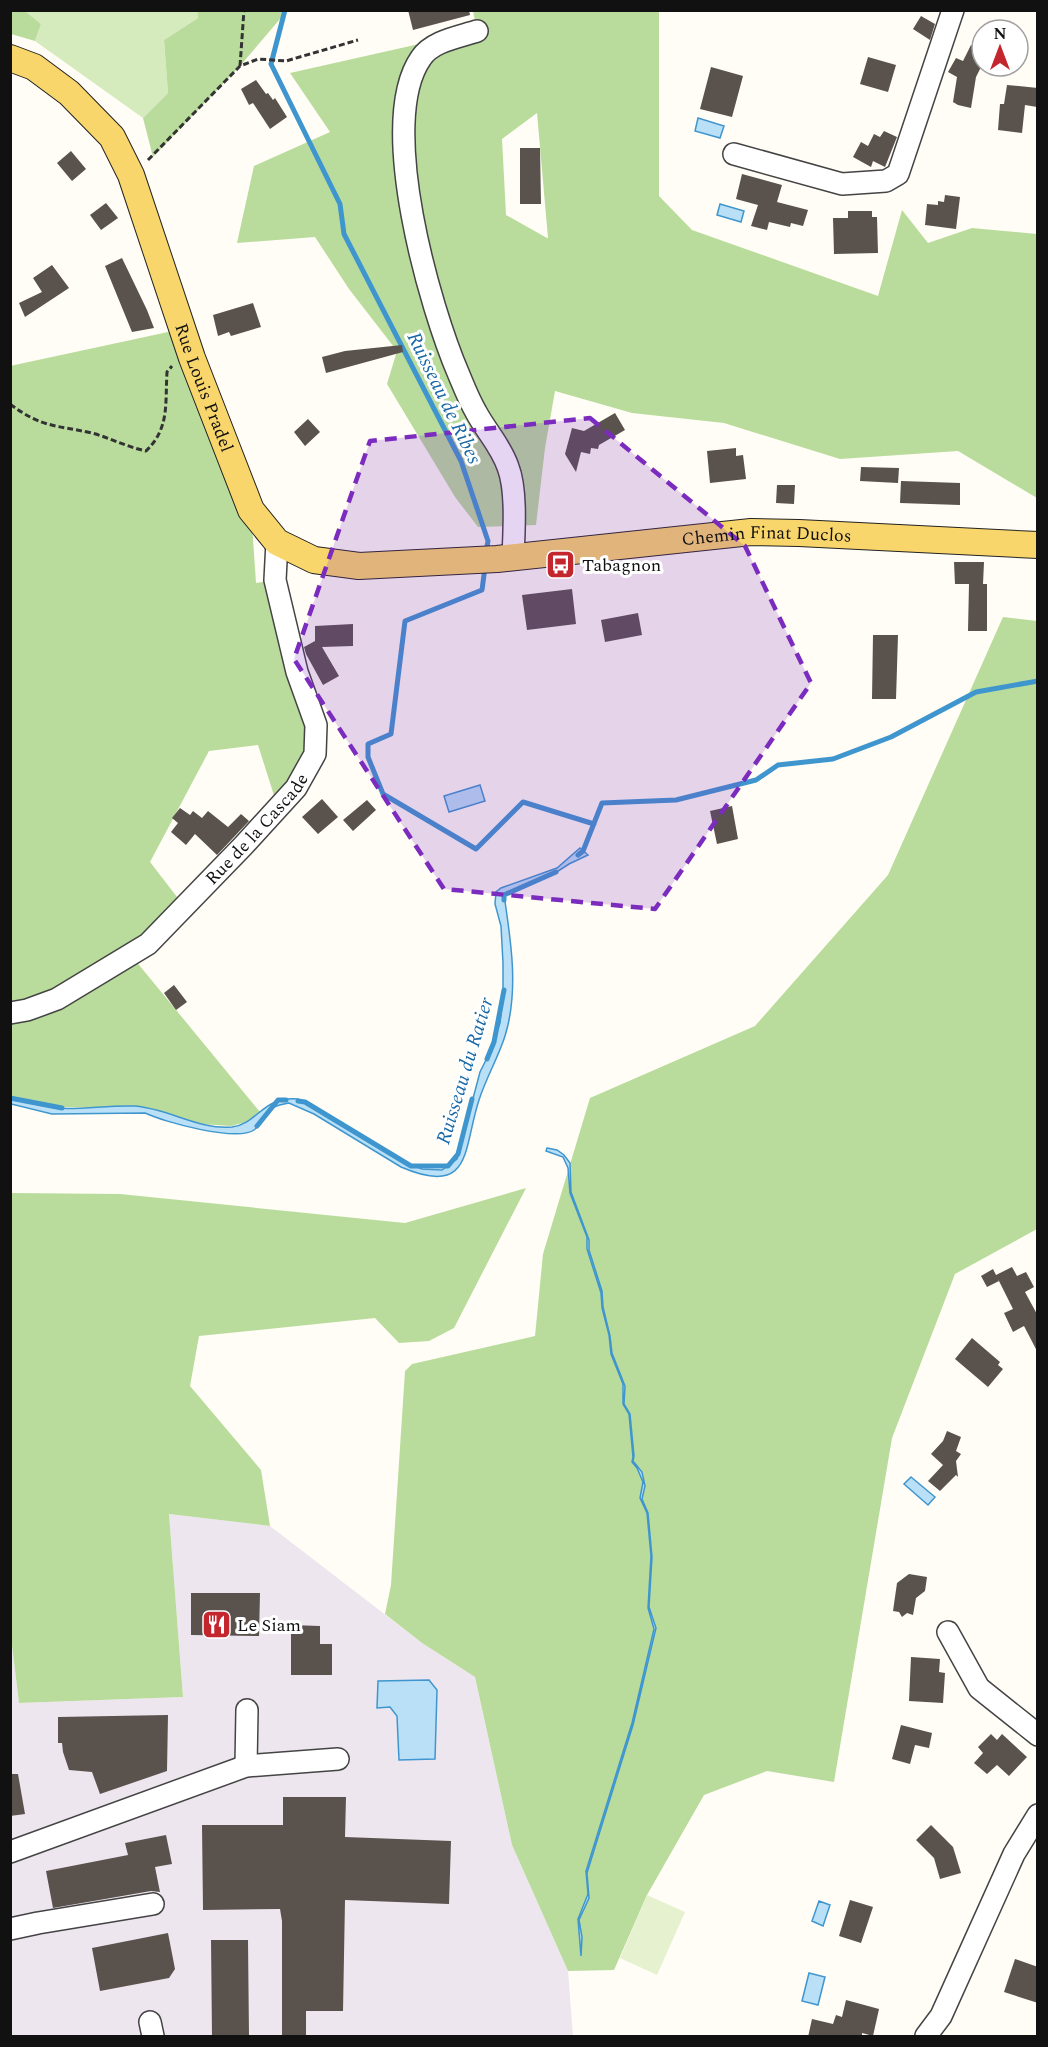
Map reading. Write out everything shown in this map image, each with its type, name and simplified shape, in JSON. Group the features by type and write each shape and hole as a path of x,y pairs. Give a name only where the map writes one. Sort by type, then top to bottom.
{"main road":[{"name":"Rue Louis Pradel","path":"10,58 34,67 69,93 112,137 131,175 192,358 251,510 277,542 314,560 359,566 505,558"},
{"name":"Chemin Finat Duclos","path":"505,558 751,532 1038,545"}],"street":[{"path":"734,154 842,184 886,181 898,174 952,10"},
{"path":"477,31 443,41 421,56 409,82 404,111 406,177 415,237 454,362 476,412 498,445 509,468 513,503 505,558"},
{"name":"Rue de la Cascade","path":"10,1013 27,1010 57,999 148,944 236,854 296,788 315,754 316,725 297,672 275,580 277,542"},
{"path":"948,1632 979,1688 1038,1735"},
{"path":"246,1766 247,1710"},
{"path":"10,1852 246,1766 338,1759"},
{"path":"926,2037 941,2016 1014,1854 1038,1815"},
{"path":"10,1929 153,1904"}],"path":[{"path":"240,66 244,10"},
{"path":"131,175 153,157 240,66 258,59 286,61 358,40"},
{"path":"10,404 26,416 52,427 94,434 127,447 146,451 157,440 164,423 167,372 177,361 192,358"}],"highlighted area":[{"path":"590,418 745,546 811,683 655,909 444,889 294,659 370,441"}],"shaded area":[{"path":"169,1514 270,1526 422,1643 475,1677 512,1845 568,1971 573,2036 11,2036 10,1629 19,1703 183,1697"}],"green space":[{"path":"197,10 198,18 164,40 168,93 143,118 35,41 41,24 25,11"},
{"path":"10,11 25,11 41,24 35,41 11,34"},
{"path":"197,11 290,11 286,12 240,66 153,157 143,118 168,93 164,40 198,18"},
{"path":"473,11 659,11 659,196 692,230 878,296 902,210 928,243 972,228 1037,234 1037,498 958,451 840,459 724,423 632,413 555,391 545,448 536,525 478,527 455,497 387,384 397,351 349,289 315,237 237,243 254,166 330,132 290,73 477,31","holes":["537,113 548,238 506,215 502,139"]},
{"path":"182,329 251,510 256,583 275,580 315,754 278,808 258,745 209,751 150,862 184,906 130,954 260,1112 246,1122 231,1126 201,1124 150,1109 65,1107 11,1098 10,366"},
{"path":"1003,617 1037,621 1037,1229 955,1274 892,1438 834,1782 767,1771 704,1795 647,1895 614,1970 568,1971 512,1845 475,1677 422,1643 385,1614 391,1585 405,1371 412,1364 535,1336 543,1254 590,1098 755,1026 888,875"},
{"path":"526,1188 454,1328 429,1341 399,1343 375,1318 199,1336 190,1386 261,1470 270,1526 169,1514 183,1697 19,1703 10,1629 11,1193 120,1194 405,1223"},
{"path":"647,1895 685,1912 657,1975 620,1958"}],"water":[{"path":"698,118 724,126 720,138 695,131"},
{"path":"720,204 744,211 741,222 717,215"},
{"path":"480,785 485,801 449,812 444,796"},
{"path":"580,848 588,855 552,875 504,895 513,984 509,1019 505,1036 479,1100 466,1150 461,1163 453,1172 441,1176 424,1175 401,1167 314,1114 289,1103 270,1110 254,1130 232,1134 183,1125 145,1113 52,1114 11,1104 11,1099 56,1108 134,1106 207,1125 232,1127 241,1125 276,1102 298,1099 407,1163 422,1169 442,1170 457,1159 480,1072 500,1023 503,963 501,926 495,904 496,892 501,888 557,868"},
{"path":"547,1148 557,1150 570,1163 571,1192 589,1240 589,1250 602,1291 612,1353 625,1386 624,1404 630,1414 633,1461 642,1472 645,1486 642,1499 648,1513 652,1557 649,1607 656,1628 633,1725 587,1873 589,1898 579,1920 582,1937 581,1956 578,1919 588,1894 586,1871 632,1723 654,1629 648,1608 651,1556 647,1513 640,1498 643,1482 632,1462 629,1414 623,1404 623,1384 611,1354 602,1308 601,1293 587,1249 587,1237 570,1193 568,1168 563,1157 546,1151"},
{"path":"911,1477 935,1497 928,1505 904,1484"},
{"path":"429,1680 437,1690 435,1759 399,1760 397,1716 390,1707 377,1708 378,1681"},
{"path":"819,1901 830,1905 823,1926 812,1921"},
{"path":"809,1973 825,1977 818,2005 802,2001"}],"building":[{"path":"408,10 469,10 470,15 413,30"},
{"path":"921,16 935,24 930,40 913,29"},
{"path":"970,47 970,78 976,78 971,108 953,102 957,77 948,72 956,58 963,61"},
{"path":"868,57 896,65 888,92 860,84"},
{"path":"711,67 743,76 732,117 700,109"},
{"path":"256,80 266,94 268,93 273,100 275,98 287,117 270,129 253,103 249,105 241,89"},
{"path":"1007,85 1038,88 1037,107 1025,105 1022,133 998,130 1000,104 1004,104"},
{"path":"884,131 897,137 885,167 873,161 871,167 853,157 861,142 868,146 874,134 880,137"},
{"path":"520,148 540,148 541,204 520,204"},
{"path":"71,151 86,169 72,181 57,163"},
{"path":"742,174 782,185 777,202 808,210 803,226 791,223 790,227 769,222 767,230 751,226 758,205 736,199"},
{"path":"945,195 960,197 956,229 925,225 927,204 938,205 938,201 944,202"},
{"path":"106,203 118,218 101,230 90,215"},
{"path":"848,211 872,211 872,217 877,217 878,253 834,254 833,218 848,218"},
{"path":"122,258 154,328 132,332 105,266"},
{"path":"52,265 69,288 25,317 19,303 42,292 33,278"},
{"path":"253,303 261,327 231,336 229,332 218,336 213,315"},
{"path":"402,345 403,352 326,373 322,357 345,351"},
{"path":"615,413 625,430 599,445 598,449 591,448 590,454 581,452 576,472 565,454 572,428 584,431"},
{"path":"308,419 320,432 305,446 294,432"},
{"path":"736,448 736,456 743,455 746,479 710,483 707,451"},
{"path":"861,467 899,468 898,483 860,481"},
{"path":"901,481 960,483 960,505 900,503"},
{"path":"777,485 795,485 794,504 776,503"},
{"path":"954,562 984,562 983,584 987,584 987,631 968,631 969,584 955,584"},
{"path":"572,589 576,624 527,630 522,595"},
{"path":"638,613 642,635 605,642 601,620"},
{"path":"353,624 353,646 322,647 339,676 323,685 304,647 315,641 315,626"},
{"path":"873,635 898,635 896,699 872,699"},
{"path":"322,799 338,817 318,834 302,817"},
{"path":"367,800 376,810 353,831 343,820"},
{"path":"732,806 738,839 717,844 710,811"},
{"path":"180,808 190,815 193,811 202,818 208,811 228,827 241,814 249,821 217,855 195,834 186,845 171,832 178,823 172,818"},
{"path":"174,985 187,1002 176,1010 164,993"},
{"path":"1012,1267 1017,1276 1026,1272 1034,1287 1025,1292 1038,1316 1038,1353 1024,1326 1013,1332 1004,1313 1013,1309 996,1275"},
{"path":"993,1269 999,1281 987,1287 981,1276"},
{"path":"972,1338 1000,1362 998,1365 1003,1369 988,1387 955,1359"},
{"path":"947,1431 961,1437 956,1451 961,1454 956,1461 958,1477 956,1475 940,1491 928,1481 943,1465 931,1454 943,1441"},
{"path":"909,1574 927,1577 925,1591 916,1598 913,1615 907,1613 902,1617 899,1612 893,1611 897,1583"},
{"path":"191,1593 260,1593 259,1636 191,1635"},
{"path":"291,1625 320,1626 320,1644 332,1644 332,1675 291,1675"},
{"path":"911,1657 940,1659 939,1672 945,1673 943,1703 909,1701"},
{"path":"168,1715 167,1771 100,1794 92,1772 69,1770 62,1743 58,1743 58,1717"},
{"path":"901,1725 932,1733 929,1748 915,1745 910,1764 892,1759"},
{"path":"991,1734 997,1740 1002,1734 1027,1757 1009,1776 997,1765 987,1774 974,1763 983,1753 978,1747"},
{"path":"10,1774 18,1774 25,1814 10,1816"},
{"path":"283,1797 346,1797 345,1837 451,1841 449,1904 345,1900 343,2011 306,2011 306,2037 282,2037 282,1921 280,1909 203,1910 202,1825 283,1825"},
{"path":"931,1825 953,1847 961,1873 940,1879 934,1858 916,1840"},
{"path":"166,1835 172,1864 155,1867 160,1892 151,1891 53,1908 46,1871 128,1855 125,1843"},
{"path":"850,1900 873,1907 861,1943 839,1936"},
{"path":"168,1933 175,1969 169,1978 100,1991 92,1948"},
{"path":"211,1940 248,1940 249,2037 212,2037"},
{"path":"1015,1959 1038,1967 1038,2003 1004,1992"},
{"path":"846,2000 879,2009 873,2036 862,2033 862,2037 808,2037 812,2019 833,2024 836,2015 842,2017"}],"waterway":[{"name":"Ruisseau de Ribes","path":"285,10 271,64 340,204 344,234 461,461 488,541 486,552"},
{"name":"Ruisseau de Ribes","path":"485,567 482,590 405,621 391,734 368,744 368,757 383,794 476,849 523,802 594,824"},
{"name":"Ruisseau du Ratier","path":"578,855 583,851 602,803 676,800 756,780 778,765 833,759 891,737 976,692 1038,681"},
{"name":"Ruisseau du Ratier","path":"504,900 504,895 556,872"},
{"name":"Ruisseau du Ratier","path":"487,1059 494,1042 504,990"},
{"name":"Ruisseau du Ratier","path":"10,1098 62,1108"},
{"name":"Ruisseau du Ratier","path":"298,1101 305,1102 411,1166 448,1166 458,1154 472,1099"},
{"name":"Ruisseau du Ratier","path":"257,1126 278,1100 286,1100"}],"place":[{"name":"Tabagnon","path":"561,565"},
{"name":"Le Siam","path":"216,1625"}]}
